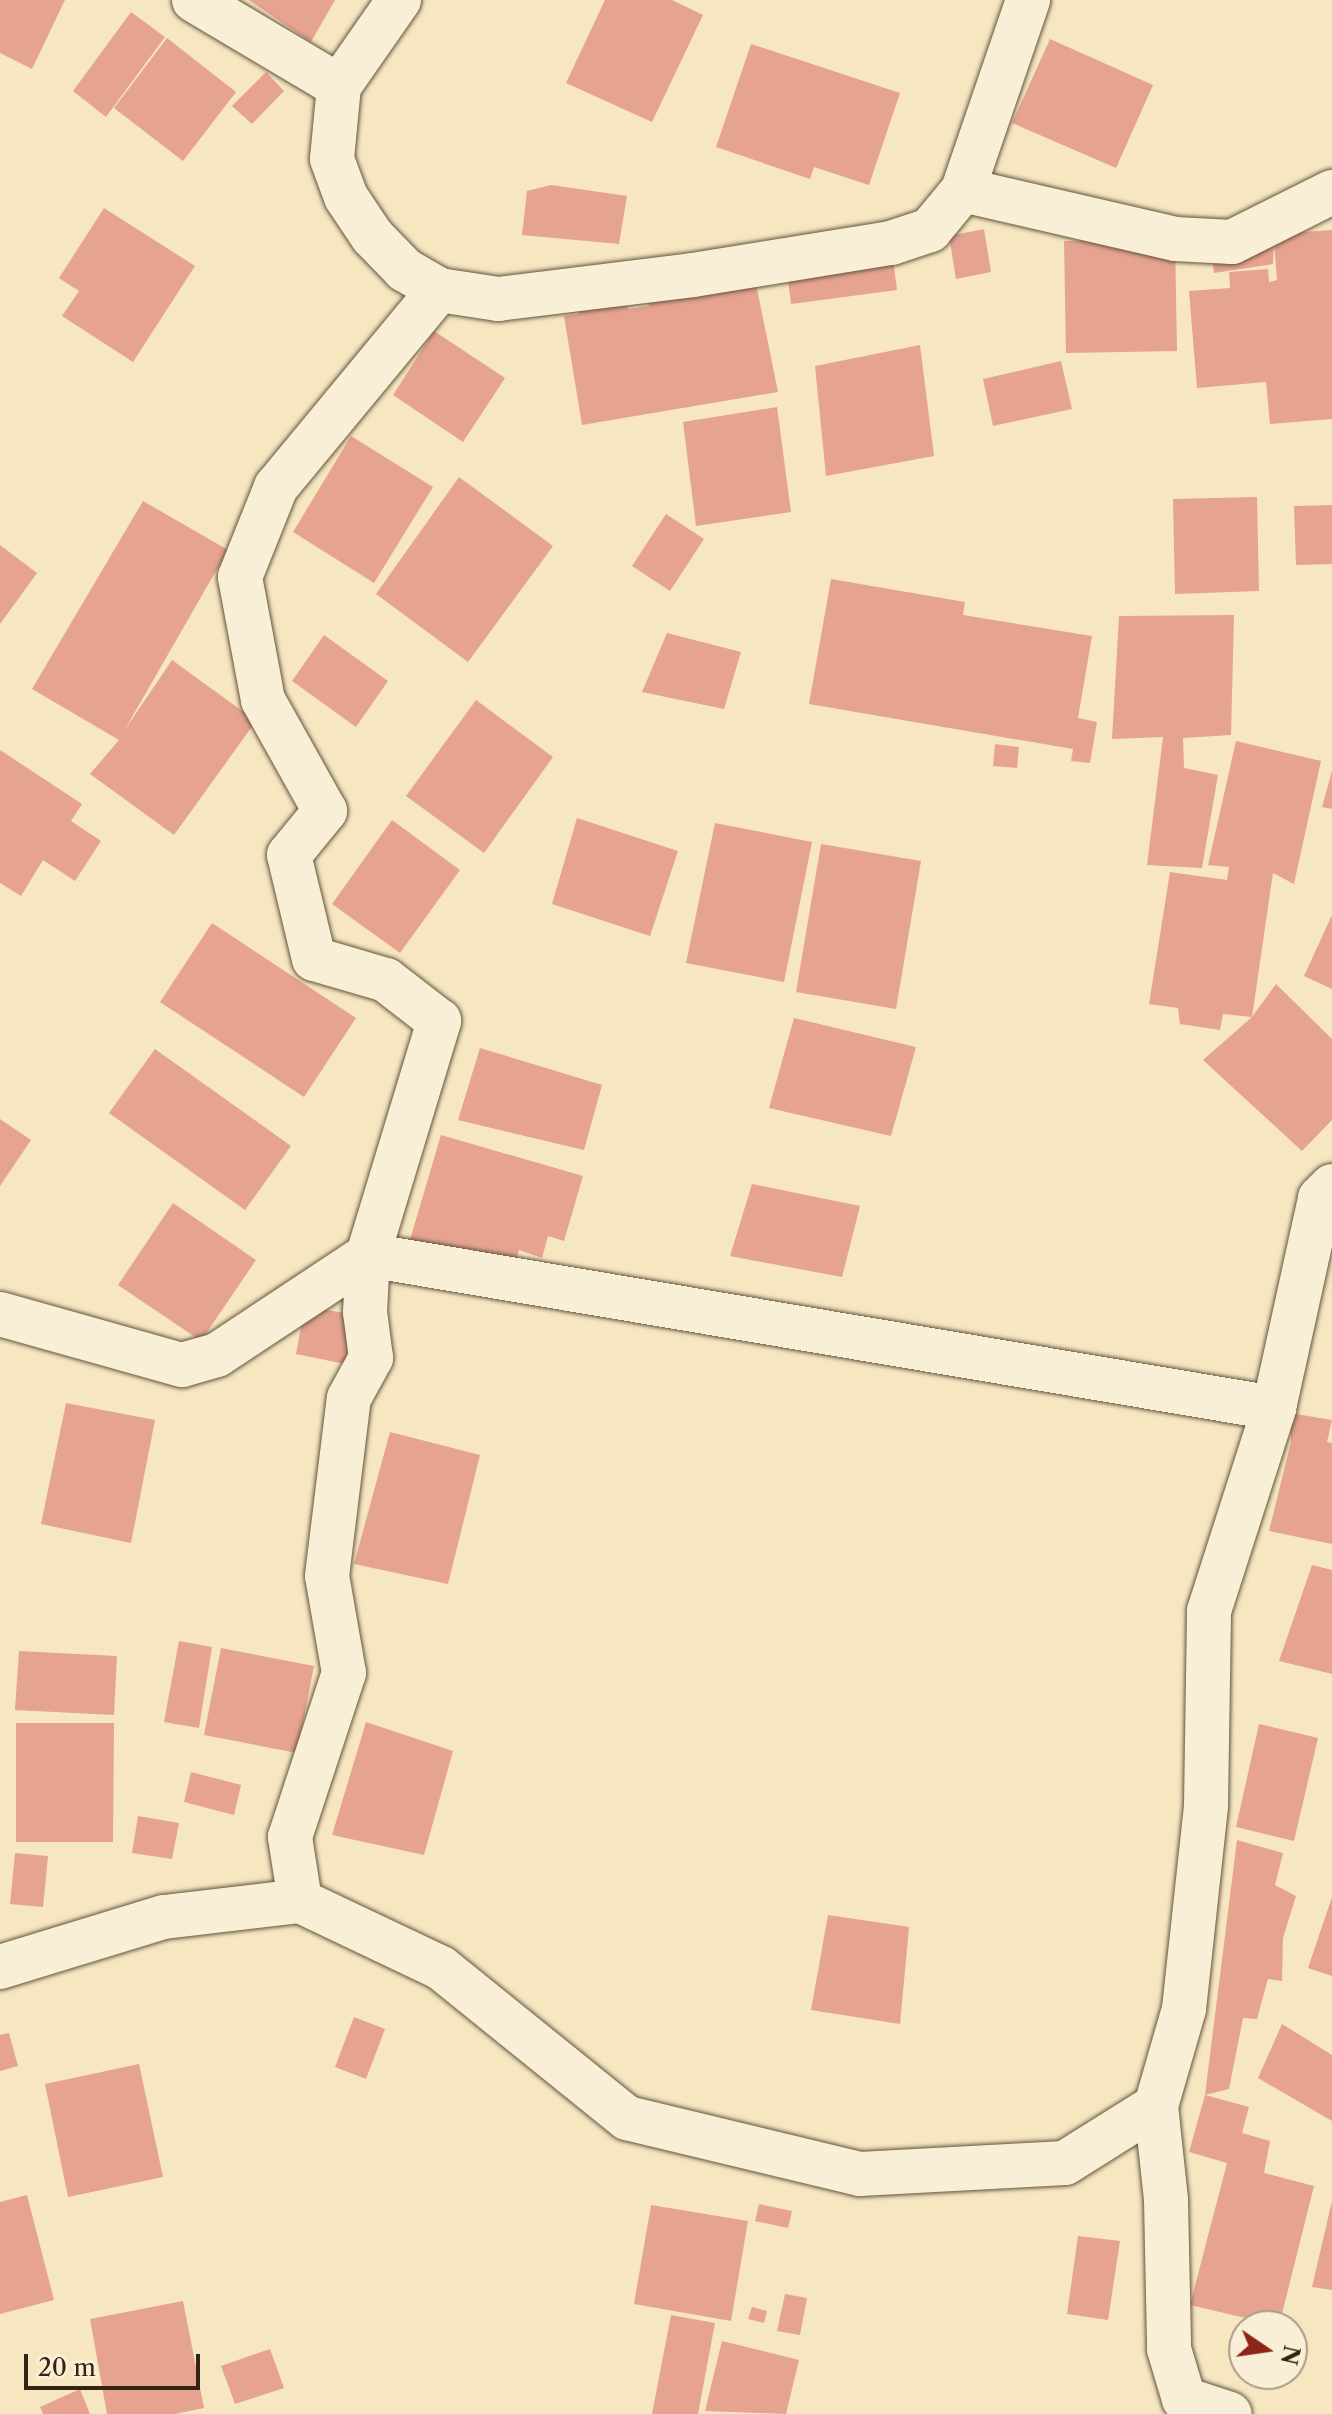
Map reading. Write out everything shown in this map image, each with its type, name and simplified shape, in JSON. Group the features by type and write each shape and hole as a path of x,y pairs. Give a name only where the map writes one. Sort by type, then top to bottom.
{"street":[{"path":"194,0 339,86"},
{"path":"399,0 339,86 332,159 346,197 372,236 405,270 439,290 498,299 891,243 930,230 963,190 1028,0"},
{"path":"963,190 1175,239 1232,242 1332,192"},
{"path":"300,1901 290,1837 344,1673 327,1576 349,1398 371,1358 365,1312 368,1255 439,1021 386,980 314,959 289,855 325,811 263,700 240,577 276,487 439,290"},
{"path":"1230,2414 1184,2399 1169,2349 1166,2200 1156,2106 1184,2009 1206,1805 1209,1611 1274,1408 1320,1198 1332,1186"},
{"path":"0,1314 182,1365 217,1355 368,1255 1274,1408"},
{"path":"0,1967 164,1917 300,1901 441,1968 627,2118 860,2174 1065,2163 1156,2106"}],"building":[{"path":"0,0 65,0 32,69 0,53"},
{"path":"249,0 335,0 311,42"},
{"path":"605,0 672,0 703,15 652,122 566,83"},
{"path":"131,12 165,37 106,117 73,91"},
{"path":"167,38 236,92 183,161 114,108"},
{"path":"1050,39 1153,85 1116,168 1012,123"},
{"path":"751,44 900,93 869,185 814,167 810,179 716,147"},
{"path":"266,72 284,91 252,124 232,106"},
{"path":"551,185 627,196 619,244 522,235 527,191"},
{"path":"104,208 195,266 133,362 62,316 79,291 59,278"},
{"path":"984,229 991,272 956,279 949,236"},
{"path":"1208,229 1273,234 1332,230 1332,419 1270,424 1266,382 1197,388 1189,291 1230,288 1229,272 1268,269 1269,282 1277,280 1274,243 1273,264 1214,273"},
{"path":"1175,239 1177,351 1066,353 1064,241"},
{"path":"891,243 897,290 791,304 785,257"},
{"path":"754,274 778,392 582,425 564,316 579,314 578,306 623,298 629,309 649,306 646,296"},
{"path":"434,331 505,378 463,442 393,395"},
{"path":"920,345 934,456 826,476 815,366"},
{"path":"1061,361 1072,409 993,426 983,379"},
{"path":"777,407 791,512 696,526 683,422"},
{"path":"351,436 433,487 374,583 293,532"},
{"path":"459,477 553,546 468,662 376,594"},
{"path":"1257,497 1259,591 1175,594 1173,499"},
{"path":"143,501 228,550 124,731 172,660 256,721 174,835 90,774 119,740 32,689"},
{"path":"1332,505 1332,564 1296,565 1294,506"},
{"path":"666,514 704,539 670,591 632,566"},
{"path":"0,545 37,573 0,624"},
{"path":"831,579 965,602 963,615 1092,636 1078,718 1097,722 1090,763 1071,761 1073,749 809,704"},
{"path":"1234,615 1231,735 1183,738 1184,768 1218,775 1202,868 1147,865 1163,737 1112,739 1119,616"},
{"path":"667,633 741,652 724,709 642,692"},
{"path":"324,635 388,681 356,727 292,681"},
{"path":"476,700 553,757 484,853 406,796"},
{"path":"1236,741 1321,761 1294,884 1273,873 1252,1017 1223,1014 1220,1030 1180,1024 1178,1008 1149,1004 1170,872 1227,880 1229,867 1208,865"},
{"path":"995,744 1019,747 1017,768 993,766"},
{"path":"0,750 82,804 71,821 101,841 75,881 43,860 21,896 0,883"},
{"path":"1332,771 1332,809 1322,807"},
{"path":"577,818 678,851 650,936 552,904"},
{"path":"392,820 460,870 400,953 332,904"},
{"path":"715,823 812,842 784,982 686,963"},
{"path":"821,844 921,861 896,1009 796,992"},
{"path":"1332,915 1332,989 1304,976"},
{"path":"212,923 356,1018 304,1097 160,1002"},
{"path":"1276,984 1332,1039 1332,1120 1302,1151 1203,1060 1252,1017"},
{"path":"794,1018 916,1047 891,1136 769,1108"},
{"path":"480,1048 602,1085 584,1150 458,1120"},
{"path":"155,1049 291,1146 245,1210 109,1113"},
{"path":"0,1119 31,1140 0,1186"},
{"path":"441,1135 583,1176 564,1241 548,1236 542,1258 519,1250 516,1262 474,1250 471,1261 409,1243"},
{"path":"752,1184 860,1206 842,1277 730,1256"},
{"path":"173,1203 256,1260 201,1341 118,1285"},
{"path":"305,1306 355,1315 345,1364 296,1354"},
{"path":"66,1403 155,1420 131,1543 41,1524"},
{"path":"1290,1413 1332,1420 1327,1442 1332,1443 1332,1544 1269,1531 1291,1442"},
{"path":"390,1432 480,1455 448,1584 354,1564"},
{"path":"1312,1565 1332,1570 1332,1674 1279,1661"},
{"path":"179,1641 212,1647 199,1728 164,1722"},
{"path":"221,1648 314,1666 297,1753 204,1735"},
{"path":"19,1651 117,1656 114,1715 15,1710"},
{"path":"366,1722 453,1751 424,1855 332,1835"},
{"path":"16,1723 114,1723 113,1842 16,1842"},
{"path":"1259,1724 1318,1738 1294,1841 1236,1827"},
{"path":"191,1772 241,1785 234,1815 184,1802"},
{"path":"138,1816 179,1823 172,1859 132,1853"},
{"path":"1237,1840 1283,1853 1275,1885 1296,1896 1283,1938 1282,1981 1268,1979 1257,2019 1243,2018 1229,2089 1205,2095"},
{"path":"15,1853 48,1856 43,1907 10,1904"},
{"path":"1332,1897 1332,1976 1308,1968"},
{"path":"828,1915 909,1927 900,2024 811,2010"},
{"path":"354,2017 385,2029 366,2079 335,2067"},
{"path":"1282,2024 1332,2055 1332,2121 1258,2078"},
{"path":"9,2033 18,2066 0,2071 0,2035"},
{"path":"139,2064 163,2177 68,2197 45,2084"},
{"path":"1205,2095 1249,2107 1242,2133 1270,2141 1264,2173 1314,2186 1283,2310 1228,2310 1228,2314 1190,2305 1227,2163 1189,2152"},
{"path":"27,2195 54,2300 0,2314 0,2202"},
{"path":"1332,2201 1332,2290 1312,2287"},
{"path":"759,2204 792,2211 788,2228 755,2221"},
{"path":"651,2205 748,2221 731,2321 634,2304"},
{"path":"1078,2236 1120,2241 1108,2320 1067,2314"},
{"path":"785,2294 807,2298 800,2335 777,2331"},
{"path":"183,2301 204,2408 175,2414 107,2414 90,2319"},
{"path":"752,2307 767,2311 764,2323 748,2319"},
{"path":"671,2315 715,2323 698,2414 652,2414"},
{"path":"722,2341 799,2360 786,2414 705,2411"},
{"path":"270,2349 284,2388 235,2404 221,2366"},
{"path":"80,2389 90,2414 43,2414 40,2407"}]}
